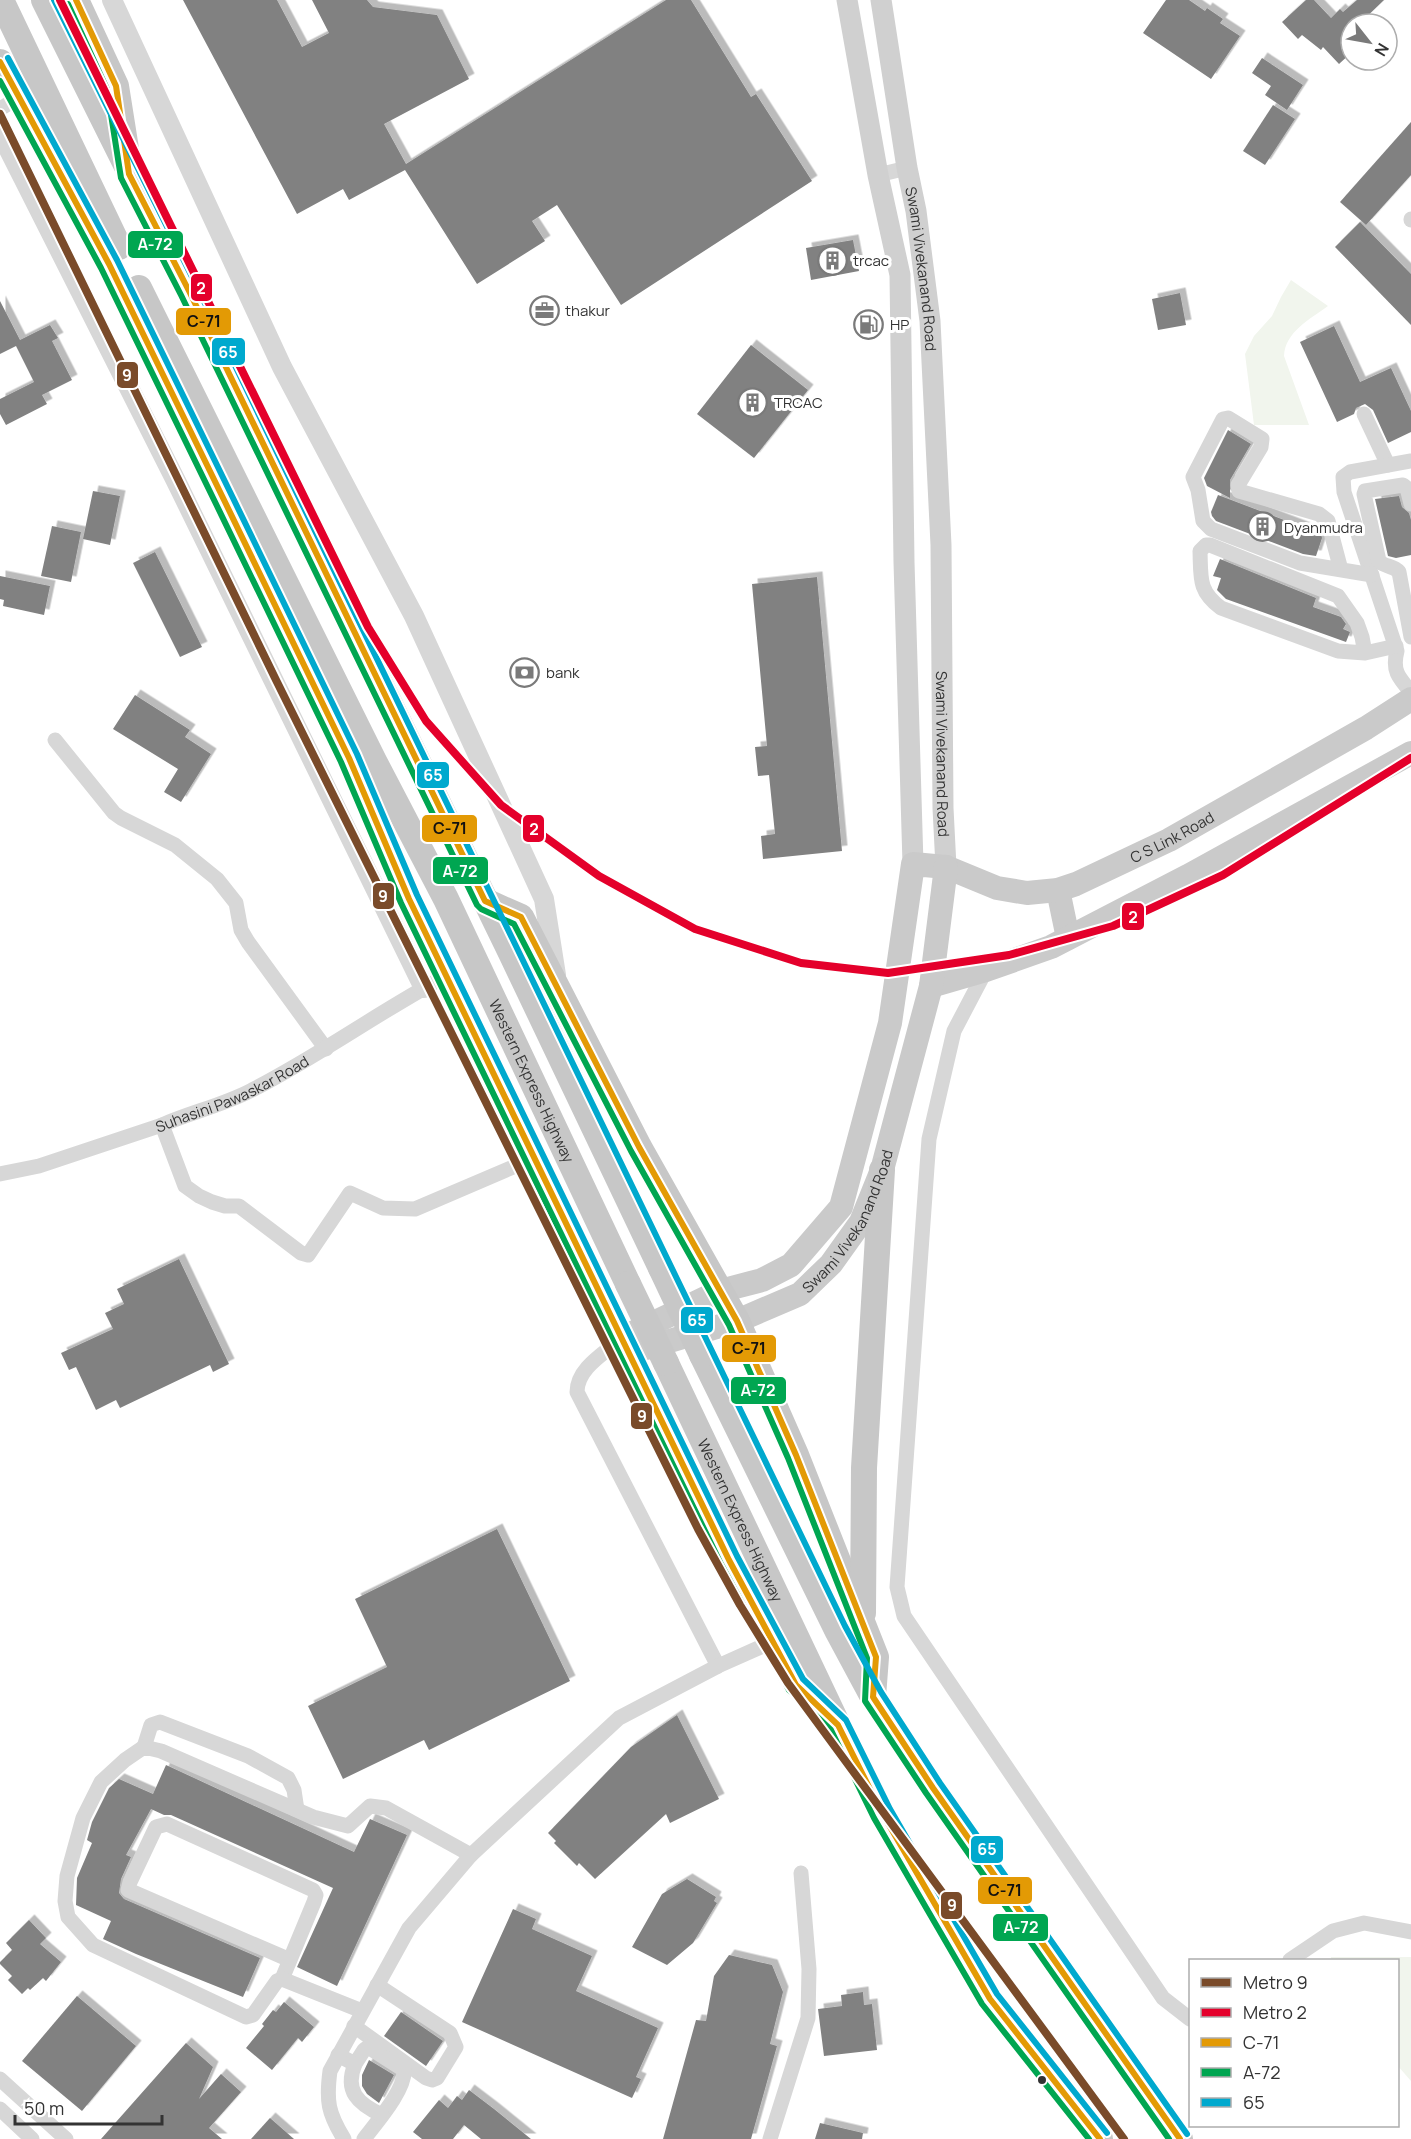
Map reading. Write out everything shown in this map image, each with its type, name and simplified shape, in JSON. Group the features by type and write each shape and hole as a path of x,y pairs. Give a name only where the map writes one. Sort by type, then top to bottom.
{"highway":[{"name":"Western Express Highway","path":"1,0 54,108 84,176 461,932 882,1813 990,1999 1100,2139"},
{"path":"44,0 189,291 837,1630 873,1697 939,1798 1180,2139"},
{"path":"76,0 116,86 129,174"},
{"path":"0,63 10,103 109,264 349,758 409,899 435,982 534,1158 772,1642 796,1685 838,1725"},
{"path":"10,103 84,176"},
{"path":"485,901 521,917 639,1147 736,1321 796,1455 876,1657 873,1697"},
{"path":"435,982 461,932"},
{"path":"863,1627 864,1468 882,1170"}],"main road":[{"name":"Swami Vivekanand Road","path":"625,1346 720,1291 762,1280 791,1265 842,1207 890,1023 913,864 904,562 900,283 847,0"},
{"name":"Swami Vivekanand Road","path":"625,1346 736,1321 800,1294 831,1264 861,1222 882,1170 931,986 946,867 943,807 941,545 930,321 916,211 907,168 881,0"},
{"name":"C S Link Road","path":"913,864 946,867 997,888 1026,893 1058,890 1076,884 1169,840 1366,728 1411,699"},
{"path":"931,986 986,970 1050,947 1199,870 1411,753"},
{"path":"1058,890 1068,938"}],"street":[{"path":"112,0 282,367 414,616 544,899 558,988"},
{"path":"0,132 170,469 435,982"},
{"path":"879,175 907,168"},
{"path":"1364,414 1388,465"},
{"path":"1341,570 1328,521 1319,514 1239,491 1238,485 1261,447 1262,439 1228,418 1223,419 1193,477 1198,490 1203,521 1211,529 1300,563 1341,570 1372,574"},
{"path":"1411,461 1350,472 1342,477 1344,492 1401,651 1394,664 1396,671 1411,692"},
{"path":"1411,504 1407,488 1400,484 1365,491 1364,494 1379,561 1399,572 1411,637"},
{"path":"1365,653 1357,623 1338,596 1210,545 1206,545 1200,551 1202,584 1209,599 1221,608 1338,651 1365,653 1401,651"},
{"path":"55,740 114,813 175,845 217,879 236,903 241,930 248,942 326,1049"},
{"path":"986,970 954,1031 929,1139 897,1587 904,1617 1163,1998 1189,2018"},
{"name":"Suhasini Pawaskar Road","path":"0,1174 39,1166 162,1125 250,1091 326,1049 435,982"},
{"path":"162,1125 185,1186 212,1202 225,1206 239,1206 308,1255 350,1193 382,1208 416,1209 534,1158"},
{"path":"625,1346 584,1371 577,1384 577,1392 718,1666"},
{"path":"344,2139 332,2119 327,2094 330,2071 409,1928 471,1855 619,1718 718,1666 772,1642"},
{"path":"290,1960 128,1890 156,1827 167,1824 313,1890 316,1895 314,1902 290,1960 282,1979 277,1981 253,2015 246,2017 93,1945 68,1917 65,1901 67,1876 83,1818 101,1782 125,1760 144,1747 151,1725 160,1722 248,1756 288,1778 294,1790 297,1810"},
{"path":"144,1747 160,1751 313,1817 348,1826 370,1806 386,1808 471,1855"},
{"path":"770,2139 808,2018 809,1969 801,1873"},
{"path":"1291,1959 1333,1931 1364,1923 1411,1932"},
{"path":"282,1979 362,2011"},
{"path":"354,2026 432,2080 437,2078 453,2055 456,2047 450,2033 377,1984"},
{"path":"364,2139 382,2115 402,2082 404,2070 368,2047 355,2064 350,2079 355,2096 382,2115"},
{"path":"338,2055 355,2064"},
{"path":"0,2079 66,2139"},
{"path":"18,2096 2,2110 32,2139"}],"shaded area":[{"path":"1291,280 1328,306 1306,321 1285,347 1284,356 1309,425 1254,425 1245,354 1254,336 1272,316"},
{"path":"1331,1957 1411,1957 1411,2081 1399,2067 1399,1959 1331,1959"}],"building":[{"path":"183,0 277,0 302,47 329,33 312,0 367,0 373,7 437,15 469,79 384,124 406,164 666,0 691,0 751,97 756,94 812,181 621,305 557,205 532,221 545,241 477,284 405,170 349,200 343,189 297,214"},
{"path":"1166,0 1189,0 1205,11 1207,8 1223,19 1220,23 1240,36 1211,79 1143,33"},
{"path":"1306,0 1314,0 1331,18 1340,9 1343,12 1339,12 1339,64 1323,47 1321,50 1302,35 1298,39 1282,22"},
{"path":"1357,0 1384,0 1372,12 1343,12"},
{"path":"1262,58 1303,85 1287,110 1265,95 1271,86 1252,73"},
{"path":"1273,105 1295,119 1265,165 1243,151"},
{"path":"1411,122 1411,175 1366,225 1340,202"},
{"path":"1360,222 1411,274 1411,325 1335,247"},
{"name":"trcac","path":"853,240 859,271 811,280 806,248"},
{"path":"1180,293 1186,325 1158,330 1152,299"},
{"path":"0,301 20,340 50,325 58,338 52,341 72,380 42,395 47,404 6,425 0,414 0,399 34,382 16,346 0,354"},
{"path":"1334,326 1360,382 1391,368 1411,411 1411,432 1388,443 1373,410 1365,404 1356,408 1354,414 1337,422 1300,342"},
{"name":"TRCAC","path":"751,345 808,390 754,458 697,414"},
{"path":"1228,430 1251,444 1230,480 1230,498 1207,486 1204,478"},
{"path":"93,491 120,496 110,545 83,539"},
{"name":"Dyanmudra","path":"1218,495 1321,534 1322,538 1316,556 1303,554 1216,521 1211,512"},
{"path":"1399,496 1402,507 1409,513 1411,520 1411,555 1396,558 1388,556 1375,499"},
{"path":"52,526 81,532 71,582 41,576"},
{"path":"155,552 202,647 180,657 133,563"},
{"path":"1220,559 1316,598 1313,607 1341,617 1346,624 1343,629 1350,632 1346,642 1226,599 1217,590 1221,578 1213,576"},
{"path":"0,576 50,586 44,615 3,606 4,600 0,599"},
{"path":"817,577 842,851 763,859 761,836 775,834 769,775 758,776 755,747 767,746 752,584"},
{"path":"135,695 190,730 185,737 211,754 181,802 164,792 178,769 113,729"},
{"path":"179,1259 229,1364 213,1372 210,1365 120,1408 116,1400 96,1410 76,1367 69,1370 61,1353 113,1329 105,1313 124,1304 117,1289"},
{"path":"497,1529 570,1681 429,1750 424,1740 343,1779 308,1706 387,1667 355,1599"},
{"path":"677,1715 719,1799 670,1823 666,1814 595,1879 579,1863 577,1866 554,1843 556,1841 548,1833 631,1747"},
{"path":"166,1765 354,1852 370,1819 407,1835 337,1986 297,1967 333,1888 171,1815 164,1815 151,1809 126,1855 131,1857 121,1879 119,1893 124,1899 260,1958 243,1997 103,1939 111,1921 76,1905 77,1878 92,1843 87,1840 92,1822 109,1788 119,1779 153,1794"},
{"path":"687,1879 716,1897 714,1901 717,1903 693,1943 667,1965 632,1947 662,1894"},
{"path":"513,1909 536,1919 532,1929 592,1956 576,1991 658,2028 636,2077 641,2079 632,2098 462,2022"},
{"path":"29,1920 46,1938 40,1944 61,1962 46,1981 43,1978 22,1994 8,1980 12,1976 0,1962 12,1950 6,1943"},
{"path":"729,1955 772,1965 783,1992 770,2044 777,2046 751,2139 663,2139 696,2020 706,2021 714,1976"},
{"path":"863,1992 864,2005 872,2004 877,2050 824,2056 818,2009 842,2006 841,1995"},
{"path":"77,1996 136,2046 82,2111 22,2061"},
{"path":"284,2002 314,2027 302,2042 298,2038 272,2070 246,2048 264,2026 262,2024 273,2010 276,2012"},
{"path":"401,2012 443,2041 426,2066 384,2036"},
{"path":"186,2043 213,2067 199,2099 221,2074 241,2092 209,2128 222,2139 101,2139"},
{"path":"369,2060 394,2075 379,2103 367,2094 362,2086 362,2075"},
{"path":"469,2090 531,2139 481,2139 464,2125 453,2139 422,2139 413,2132 439,2100 448,2108 457,2096 462,2100"},
{"path":"270,2118 294,2139 251,2139"},
{"path":"820,2123 863,2133 862,2139 815,2139"}],"metro line":[{"name":"2","path":"60,0 368,627 426,721 501,805 599,876 695,929 801,963 888,973 1009,955 1113,926 1223,875 1411,758"},
{"name":"9","path":"0,114 276,680 698,1529 740,1605 788,1683 1124,2139"}],"transit line":[{"name":"65","path":"54,0 197,287 845,1626 881,1692 940,1783 1187,2134"},
{"name":"C-71","path":"76,0 116,86 129,174 189,291 485,901 521,917 639,1147 737,1321 796,1455 876,1657 873,1697 933,1788 1180,2139"},
{"name":"A-72","path":"68,4 107,89 121,178 181,295 477,905 514,924 631,1151 729,1325 788,1458 867,1658 865,1701 926,1793 1169,2139"},
{"name":"65","path":"8,58 117,260 233,498 357,754 417,895 737,1556 803,1679 846,1720 890,1809 997,1994 1107,2133"},
{"name":"C-71","path":"0,62 109,264 225,502 349,758 409,899 729,1560 796,1685 838,1725 882,1813 990,1999 1100,2139"},
{"name":"A-72","path":"0,81 101,268 217,506 341,762 401,903 721,1564 789,1690 831,1730 874,1818 982,2004 1089,2139"}],"place":[{"name":"trcac","path":"832,260"},
{"name":"thakur","path":"544,310"},
{"name":"HP","path":"869,324"},
{"name":"TRCAC","path":"753,402"},
{"name":"Dyanmudra","path":"1263,527"},
{"name":"bank","path":"525,672"}]}
